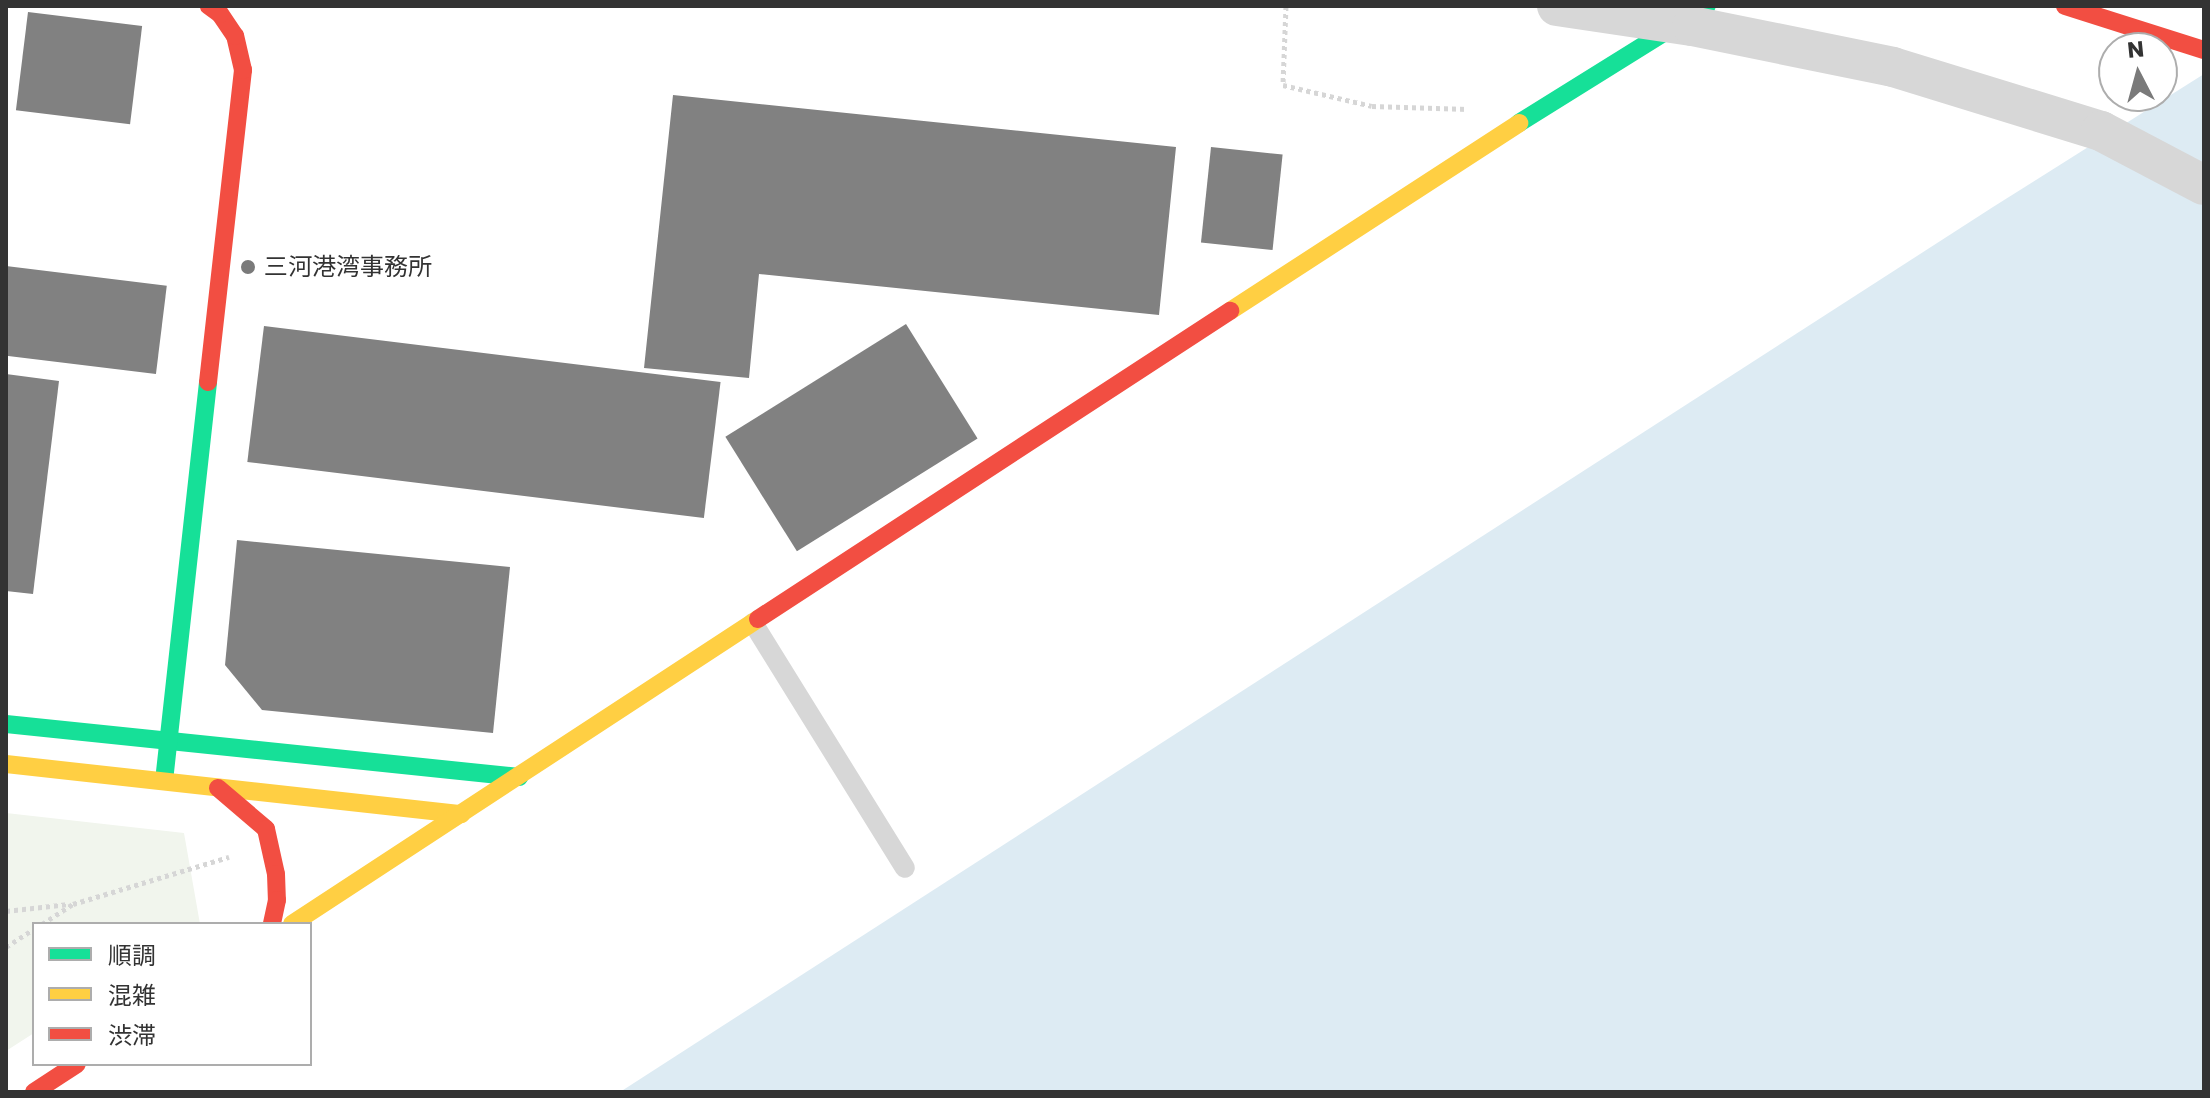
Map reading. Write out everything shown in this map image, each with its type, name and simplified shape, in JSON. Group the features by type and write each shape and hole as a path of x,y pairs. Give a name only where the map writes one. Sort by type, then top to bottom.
{"street":[{"path":"164,781 243,70 235,36 220,14 209,6"},
{"path":"1557,6 1692,26 1893,67 2101,131 2204,185"},
{"path":"295,922 1468,155 1707,6"},
{"path":"2065,6 2204,50"},
{"path":"6,724 519,777"},
{"path":"6,764 461,814"},
{"path":"218,788 266,829 276,874 272,922"},
{"path":"34,1092 74,1066"}],"lane":[{"path":"753,623 905,868"}],"path":[{"path":"1286,6 1283,85 1372,106 1474,109"},
{"path":"6,911 73,904 229,857"},
{"path":"45,922 73,904"},
{"path":"6,947 32,930"}],"shaded area":[{"path":"2204,74 2204,1092 620,1092 2144,112 2178,112 2178,90"},
{"path":"6,813 184,833 200,922 32,922 32,1034 6,1051"}],"building":[{"path":"28,12 142,26 130,124 16,110"},
{"path":"673,95 1176,147 1159,315 759,274 749,378 644,368"},
{"path":"1211,147 1283,155 1273,250 1201,242"},
{"path":"6,266 167,286 156,374 6,356"},
{"path":"906,324 978,438 797,551 725,437"},
{"path":"264,326 721,382 704,518 247,462"},
{"path":"6,374 59,381 33,594 6,591"},
{"path":"237,540 510,567 493,733 262,710 225,665"}],"traffic: fast":[{"path":"1519,123 1707,6"},
{"path":"164,781 208,382"},
{"path":"6,724 519,777"}],"traffic: slow":[{"path":"1230,311 1519,123"},
{"path":"295,922 758,619"},
{"path":"6,764 461,814"}],"traffic: jam":[{"path":"208,382 243,70 235,36 220,14 209,6"},
{"path":"2065,6 2204,50"},
{"path":"758,619 1230,311"},
{"path":"218,788 266,829 276,874 277,900 272,922"},
{"path":"34,1092 74,1066"}],"place":[{"name":"三河港湾事務所","path":"248,267"}]}
